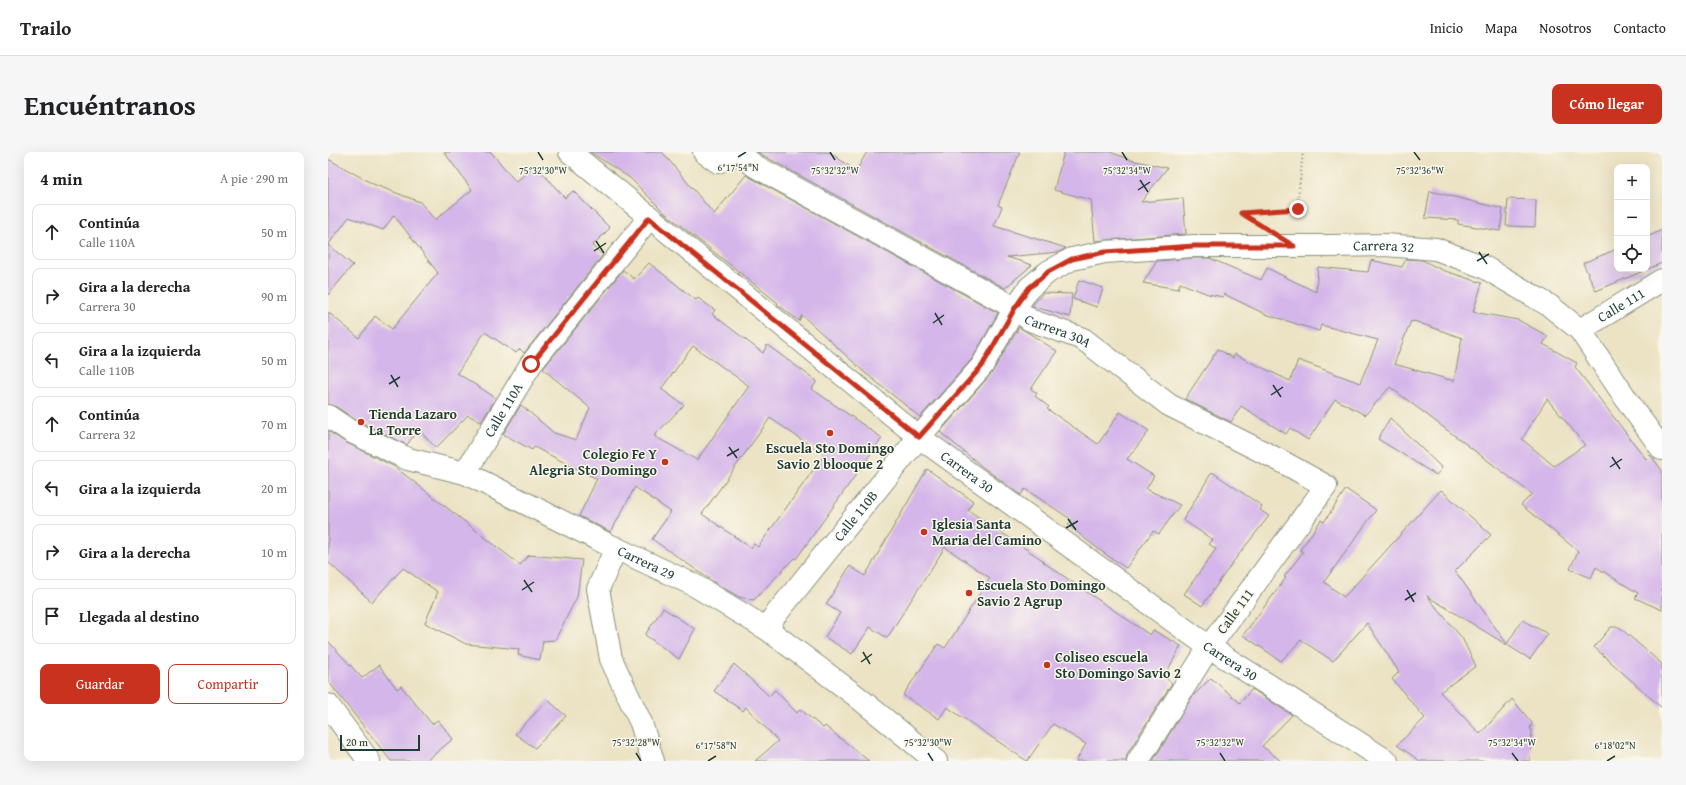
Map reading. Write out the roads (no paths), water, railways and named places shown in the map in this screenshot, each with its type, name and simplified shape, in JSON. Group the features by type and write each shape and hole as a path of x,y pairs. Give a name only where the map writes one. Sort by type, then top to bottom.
{"street":[{"name":"Carrera 30","path":"570,152 919,437 1209,647 1388,761"},
{"name":"Carrera 30A","path":"704,152 718,162 737,152 755,166 1015,308 1030,320 1083,339 1169,405 1281,461 1326,486"},
{"name":"Calle 110A","path":"465,473 531,364 649,218"},
{"name":"Carrera 32","path":"1029,288 1048,272 1072,259 1105,252 1194,246 1385,245 1436,249 1484,268 1550,306 1580,330 1662,449"},
{"name":"Calle 111","path":"1580,330 1662,280"},
{"name":"Calle 110B","path":"767,629 778,612 919,437 982,366 1015,308 1029,288"},
{"name":"Carrera 29","path":"328,416 350,431 408,459 465,473 694,585 767,629 855,695 936,761"},
{"name":"Calle 111","path":"1138,761 1209,647 1326,486"},
{"path":"616,548 598,589 611,660 641,723 653,761"},
{"path":"328,705 369,761"}],"place":[{"name":"Tienda Lazaro La Torre","path":"361,422"},
{"name":"Escuela Sto Domingo Savio 2 blooque 2","path":"830,433"},
{"name":"Colegio Fe Y Alegria Sto Domingo","path":"665,462"},
{"name":"Iglesia Santa Maria del Camino","path":"924,532"},
{"name":"Escuela Sto Domingo Savio 2 Agrup","path":"969,593"},
{"name":"Coliseo escuela Sto Domingo Savio 2","path":"1047,665"}]}
